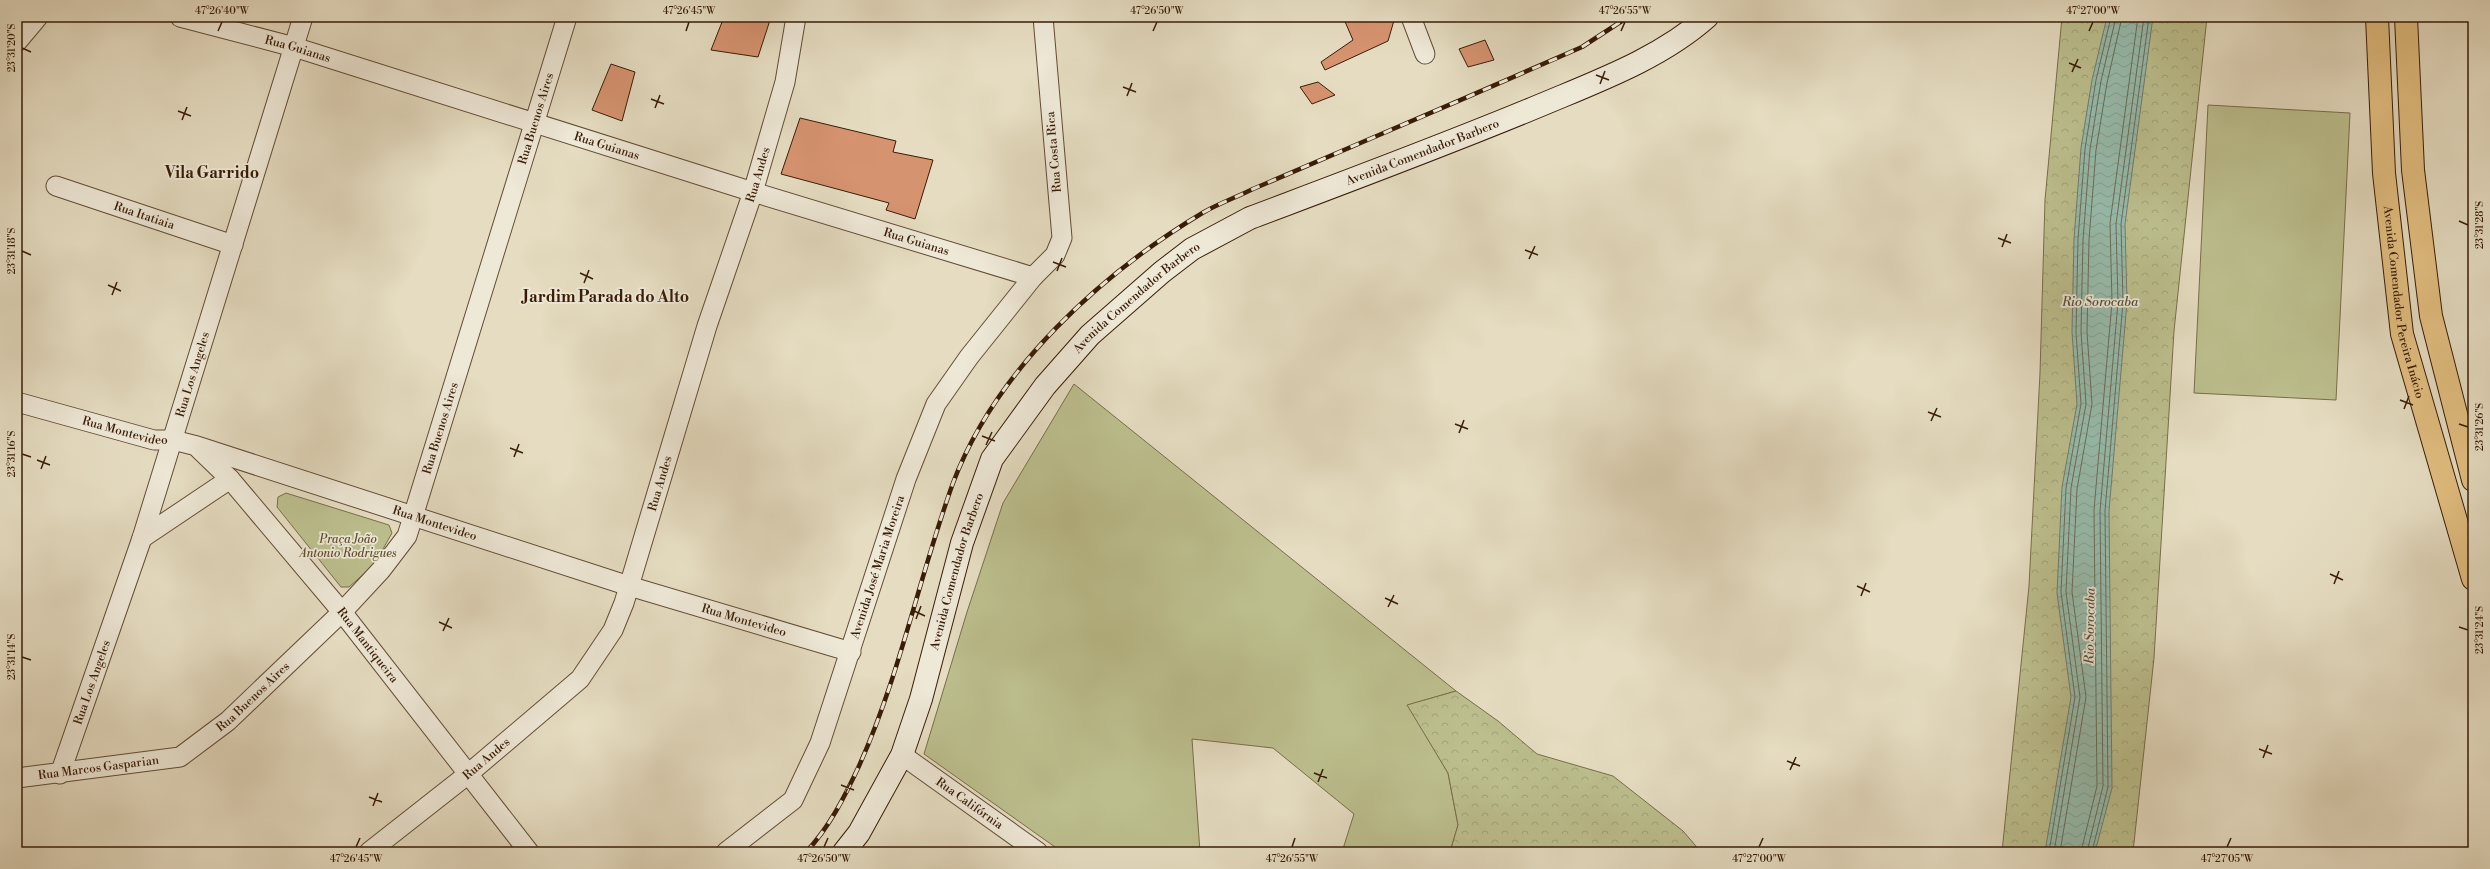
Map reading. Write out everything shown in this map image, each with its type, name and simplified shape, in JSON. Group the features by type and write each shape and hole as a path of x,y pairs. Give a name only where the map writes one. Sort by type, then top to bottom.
{"highway":[{"name":"Avenida Comendador Pereira Inácio","path":"2377,17 2384,173 2402,334 2473,579"},
{"name":"Avenida Comendador Pereira Inácio","path":"2406,17 2413,170 2431,316 2473,480"}],"main road":[{"name":"Avenida Comendador Barbero","path":"844,852 859,833 902,755 921,699 962,543 992,459 1045,386 1090,335 1162,272 1192,249 1238,225 1480,130 1612,75 1688,34 1707,17"}],"street":[{"path":"17,42 38,17"},
{"name":"Rua Guianas","path":"180,17 294,47 753,192 1033,278"},
{"name":"Rua Los Angeles","path":"60,774 142,538 303,17"},
{"name":"Rua Buenos Aires","path":"180,757 228,721 342,612 389,559 407,536 536,123 567,17"},
{"name":"Rua Andes","path":"369,852 467,775 580,679 613,630 629,586 707,326 753,192 785,82 796,17"},
{"name":"Rua Costa Rica","path":"1033,278 1054,255 1062,238 1043,17"},
{"path":"1411,17 1425,54"},
{"name":"Rua Itatiaia","path":"56,186 233,245"},
{"name":"Avenida José Maria Moreira","path":"726,852 793,800 820,743 851,652 906,479 936,404 969,357 1033,278"},
{"name":"Rua Montevideo","path":"17,402 154,440 173,440 197,446 413,518 629,586 851,652"},
{"name":"Rua Mantiqueira","path":"197,446 230,480 342,612 467,775 529,852"},
{"path":"142,538 230,480"},
{"name":"Rua Califórnia","path":"902,755 1038,852"},
{"name":"Rua Marcos Gasparian","path":"17,778 60,774 180,757"}],"green space":[{"path":"2062,17 2207,17 2174,331 2154,658 2133,852 2002,852 2029,586 2040,373 2045,200"},
{"path":"2208,105 2350,113 2336,400 2194,393"},
{"path":"1074,384 1456,691 1408,705 1448,773 1458,825 1450,852 1342,852 1354,814 1273,748 1192,739 1200,852 1062,852 924,754 967,612 1003,503"},
{"name":"Praça João Antonio Rodrigues","path":"286,493 389,525 392,533 374,565 349,587 341,587 277,507 278,497"},
{"path":"1456,691 1498,721 1537,754 1613,776 1683,831 1701,852 1450,852 1458,825 1448,773 1407,705"}],"water":[{"name":"Rio Sorocaba","path":"2107,17 2153,17 2125,224 2127,302 2109,511 2112,788 2095,852 2045,852 2071,697 2057,593 2062,487 2077,404 2072,332 2074,239 2081,148 2092,80"}],"building":[{"path":"724,17 771,17 758,57 711,50"},
{"path":"1343,17 1395,17 1388,41 1325,70 1321,62 1353,40"},
{"path":"1485,40 1494,60 1468,67 1459,49"},
{"path":"611,64 635,72 622,121 592,110"},
{"path":"1318,82 1335,95 1312,104 1300,87"},
{"path":"800,118 896,141 893,152 933,160 915,219 886,210 889,203 781,174"}],"railway":[{"path":"806,852 822,833 842,800 859,766 873,732 898,661 941,518 953,483 972,441 996,401 1024,363 1056,328 1091,294 1128,264 1166,236 1204,212 1253,189 1582,47 1628,17"}],"district":[{"name":"Vila Garrido","path":"212,173"},
{"name":"Jardim Parada do Alto","path":"606,297"}]}
